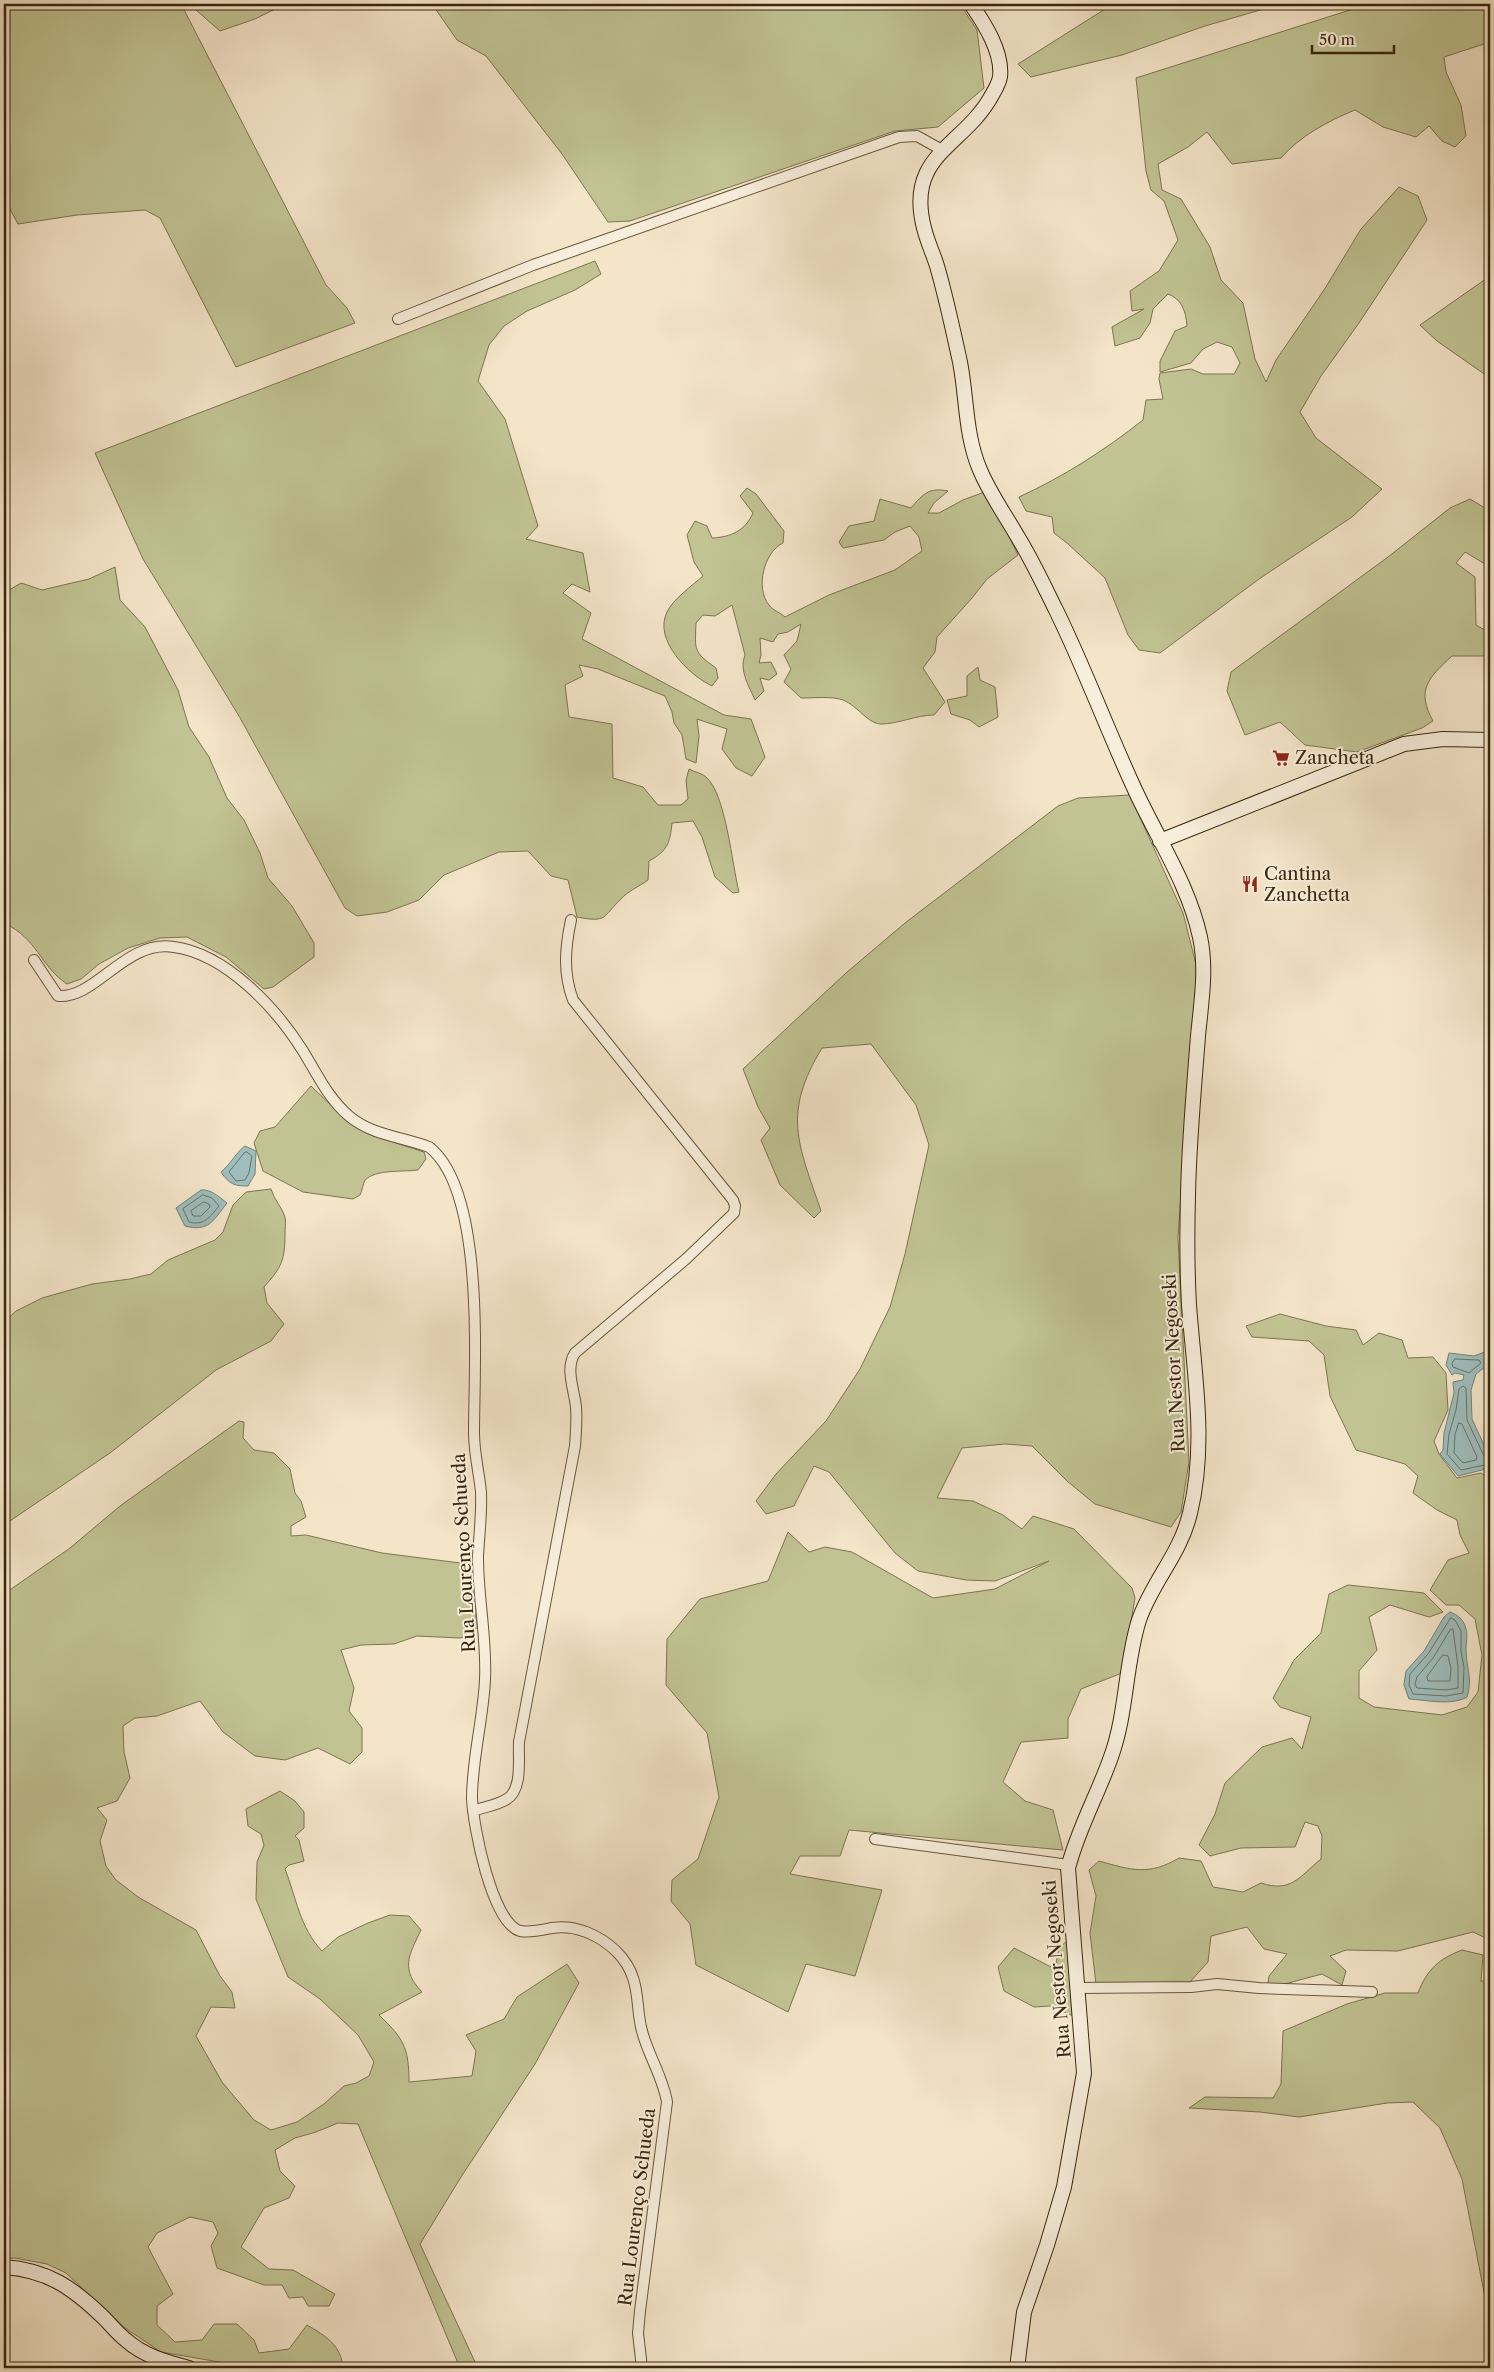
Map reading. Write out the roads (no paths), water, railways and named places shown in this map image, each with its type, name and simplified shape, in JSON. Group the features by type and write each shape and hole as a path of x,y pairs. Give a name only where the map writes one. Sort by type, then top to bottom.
{"street":[{"name":"Rua Nestor Negoseki","path":"971,4 989,35 998,60 1000,76 996,89 985,107 942,150 924,178 919,193 924,228 942,283 960,362 973,453 988,486 1022,544 1058,613 1127,772 1192,910 1201,940 1203,969 1190,1137 1188,1206 1189,1299 1198,1423 1198,1463 1189,1518 1173,1557 1151,1593 1140,1617 1133,1642 1112,1756 1073,1849 1069,1865 1084,2073 1080,2103 1056,2216 1024,2312 1017,2368"},
{"path":"398,319 532,265 899,137 917,136 942,150"},
{"path":"1160,841 1404,744 1443,739 1490,740"},
{"path":"473,1811 507,1799 517,1785 519,1742 575,1446 576,1407 570,1367 571,1359 575,1353 686,1259 734,1213 736,1206 574,1000 569,988 565,963 571,920"},
{"name":"Rua Lourenço Schueda","path":"34,960 58,996 67,996 89,985 126,959 155,947 179,948 214,960 279,1018 304,1052 333,1101 349,1117 365,1127 429,1148 438,1154 446,1166 461,1206 474,1285 474,1439 481,1496 478,1557 486,1662 474,1779 473,1811 493,1895 502,1915 510,1926 520,1931 557,1927 588,1932 617,1953 633,1978 643,2035 668,2102 640,2311 638,2333 642,2368"},
{"path":"875,1839 925,1844 1069,1865"},
{"path":"1078,1988 1191,1987 1217,1984 1259,1988 1372,1992"},
{"path":"4,2267 44,2274 62,2283 84,2300 132,2344 163,2362 189,2368"}],"water":[{"path":"245,1146 256,1151 255,1174 248,1186 239,1186 232,1184 221,1172"},
{"path":"201,1190 212,1192 227,1203 210,1224 200,1227 185,1226 176,1208"},
{"path":"1490,1350 1490,1363 1476,1374 1471,1390 1472,1419 1490,1458 1490,1468 1458,1476 1440,1454 1443,1450 1444,1433 1454,1393 1453,1382 1463,1380 1464,1375 1455,1373 1452,1375 1446,1365 1449,1353 1474,1356"},
{"path":"1450,1612 1462,1620 1467,1631 1466,1655 1469,1691 1467,1697 1447,1702 1409,1699 1404,1685 1406,1671 1424,1651 1444,1617"}],"place":[{"name":"Zancheta","path":"1281,758"},
{"name":"Cantina Zanchetta","path":"1250,884"}]}
